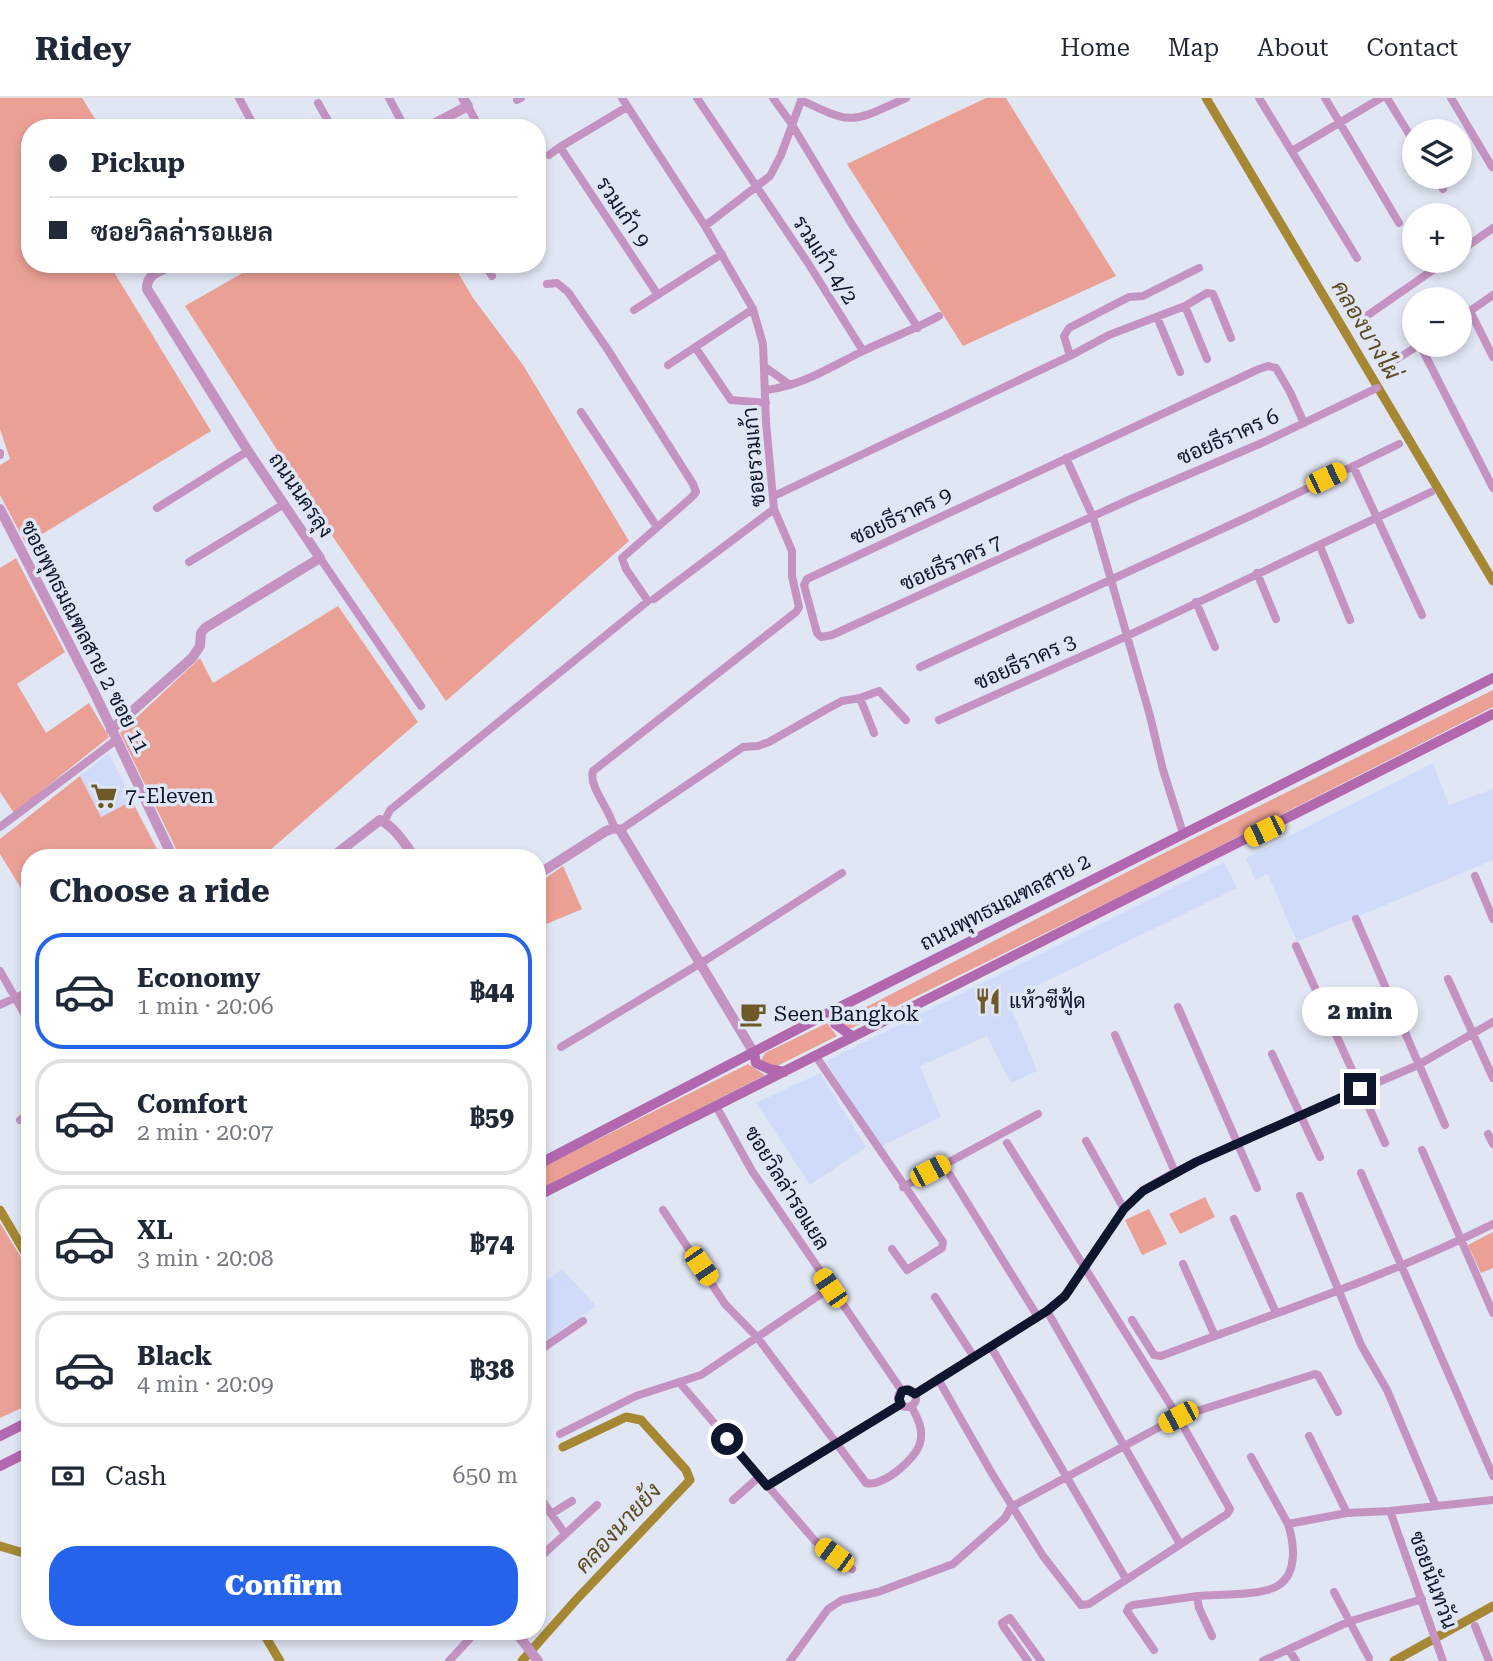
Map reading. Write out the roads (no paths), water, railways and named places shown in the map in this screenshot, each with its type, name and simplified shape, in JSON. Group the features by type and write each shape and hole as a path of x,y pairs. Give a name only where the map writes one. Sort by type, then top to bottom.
{"main road":[{"name":"ถนนพุทธมณฑลสาย 2","path":"546,1160 838,1008 1493,678"},
{"path":"546,1191 1493,714"},
{"path":"838,1008 835,1024 852,1036"},
{"path":"754,1053 756,1063 783,1072"},
{"path":"0,1436 21,1426"},
{"path":"0,1466 21,1456"}],"street":[{"path":"239,98 251,119"},
{"path":"389,98 400,119"},
{"name":"ซอยรวมเก้า","path":"617,829 592,781 593,771 799,607 792,576 792,551 774,509 763,344 752,309 705,226 622,98"},
{"name":"รวมเก้า 4/2","path":"697,98 863,351"},
{"path":"773,98 918,328"},
{"path":"705,226 757,188 774,172 802,99 838,117 849,119 866,116 905,98"},
{"path":"1259,98 1357,258"},
{"path":"1325,98 1399,223"},
{"path":"1292,151 1381,98"},
{"path":"1387,98 1402,122"},
{"path":"1451,98 1492,166"},
{"path":"440,119 466,102 474,119"},
{"path":"318,103 327,119"},
{"path":"549,155 628,107"},
{"name":"รวมเก้า 9","path":"560,147 658,295"},
{"path":"1472,243 1493,228"},
{"path":"634,310 722,254"},
{"path":"1070,356 1065,336 1069,328 1129,297 1143,296 1199,268"},
{"name":"ถนนนครลุง","path":"111,730 192,658 200,646 201,633 205,628 320,558 247,451 147,289 150,277 158,273"},
{"path":"1368,315 1429,273"},
{"path":"384,822 390,810 648,601 626,569 622,558 696,492 606,347 568,292 557,284 547,284"},
{"path":"774,496 1109,335 1185,306 1207,293 1213,293 1231,338"},
{"path":"1472,310 1493,295"},
{"path":"1185,306 1207,359"},
{"path":"668,365 752,309"},
{"path":"1472,315 1493,357"},
{"path":"766,390 803,382 939,316"},
{"path":"1157,317 1180,372"},
{"path":"695,347 731,400 766,403"},
{"path":"1391,363 1402,356"},
{"path":"1425,357 1493,488"},
{"path":"1183,833 1093,517 1066,458 1268,366 1276,368 1304,423"},
{"path":"765,368 790,385"},
{"name":"ซอยธีราคร 6","path":"1093,517 1377,388"},
{"path":"581,412 657,527"},
{"path":"920,667 1399,444"},
{"path":"157,508 247,451"},
{"name":"ซอยธีราคร 9","path":"821,636 817,633 806,594 804,585 807,579 1066,458"},
{"path":"1353,466 1422,615"},
{"name":"ซอยธีราคร 3","path":"939,720 1127,636 1431,492"},
{"path":"189,562 284,504"},
{"name":"ซอยพุทธมณฑลสาย 2 ซอย 11","path":"0,509 95,694 169,849"},
{"path":"654,599 774,509"},
{"name":"ซอยธีราคร 7","path":"821,636 832,635 1093,517"},
{"path":"1320,546 1350,620"},
{"path":"320,558 421,706"},
{"path":"1257,573 1276,618"},
{"path":"1196,602 1215,647"},
{"path":"546,870 617,829 743,747 769,742 842,701 879,691 906,720"},
{"path":"860,698 874,733"},
{"path":"0,827 116,740"},
{"path":"342,849 380,820 401,838 409,849"},
{"path":"617,829 702,963 754,1053"},
{"path":"561,1047 702,963 842,873"},
{"path":"1475,876 1493,919"},
{"path":"1356,919 1445,1125"},
{"path":"1296,946 1385,1143"},
{"path":"0,971 21,1008"},
{"path":"1448,979 1493,1078"},
{"path":"0,1005 21,995"},
{"path":"1178,1007 1257,1188"},
{"path":"915,1394 1038,1317 1065,1296 1124,1209 1143,1191 1175,1172 1237,1143 1418,1065 1493,1022"},
{"path":"1115,1035 1175,1172"},
{"path":"1272,1054 1320,1157"},
{"path":"815,1055 942,1239 943,1246 907,1270 892,1249"},
{"name":"ซอยวิลล่ารอแยล","path":"716,1106 751,1171 902,1391"},
{"path":"903,1186 1038,1114"},
{"path":"1488,1133 1493,1144"},
{"path":"1086,1141 1124,1209"},
{"path":"939,1379 1011,1507 1078,1603 1089,1604 1227,1514 1230,1509 1178,1417 1007,1143"},
{"path":"1422,1150 1493,1314"},
{"path":"1361,1173 1493,1476"},
{"path":"950,1175 1038,1317"},
{"path":"1300,1196 1362,1345 1387,1390 1436,1506"},
{"path":"663,1210 725,1304 757,1337 866,1483 880,1483 912,1456 920,1444 920,1427 911,1406"},
{"path":"1234,1219 1276,1314"},
{"path":"1132,1320 1157,1357 1340,1290 1493,1224"},
{"path":"1183,1264 1214,1336"},
{"path":"560,1434 636,1396 701,1375 830,1288"},
{"path":"935,1297 974,1357"},
{"path":"1047,1311 1180,1544"},
{"path":"546,1346 583,1321"},
{"path":"991,1347 1126,1579"},
{"path":"790,1661 828,1609 835,1604 878,1592 953,1564 1005,1518 1011,1507 1178,1417 1315,1374 1338,1412"},
{"path":"679,1382 815,1541 852,1569"},
{"path":"908,1390 915,1394 915,1402 911,1406 905,1407 901,1404 899,1399 902,1391 908,1390"},
{"path":"767,1486 901,1404"},
{"path":"1309,1436 1347,1513"},
{"path":"1154,1650 1127,1611 1129,1607 1266,1590 1277,1587 1291,1569 1292,1536 1288,1524 1251,1457"},
{"path":"733,1500 759,1477"},
{"path":"1288,1524 1347,1513 1493,1500"},
{"path":"551,1514 572,1501"},
{"path":"546,1552 597,1505"},
{"path":"546,1506 565,1534"},
{"name":"ซอยนันทวัน","path":"1390,1511 1443,1661"},
{"path":"1334,1592 1369,1658"},
{"path":"1197,1597 1212,1636"},
{"path":"1263,1661 1348,1622 1422,1599"},
{"path":"1028,1661 1002,1623 1006,1619 1010,1618 1041,1661"},
{"path":"1475,1626 1489,1661"},
{"path":"449,1661 469,1640"},
{"path":"522,1640 536,1658"},
{"path":"1021,1651 1030,1646"},
{"path":"1289,1650 1296,1661"}],"waterway":[{"name":"คลองบางไผ่","path":"1206,98 1493,581"},
{"path":"0,1210 21,1246"},
{"name":"คลองนายย้ง","path":"546,1634 690,1480 686,1470 641,1420 626,1417 563,1447"},
{"path":"0,1546 21,1552"},
{"path":"1394,1661 1493,1606"},
{"path":"267,1640 280,1661"},
{"name":"คลองนายย้ง","path":"522,1661 541,1640"}],"place":[{"name":"7-Eleven","path":"104,796"},
{"name":"แห้วซีฟู้ด","path":"988,1001"},
{"name":"Seen Bangkok","path":"753,1014"}]}
